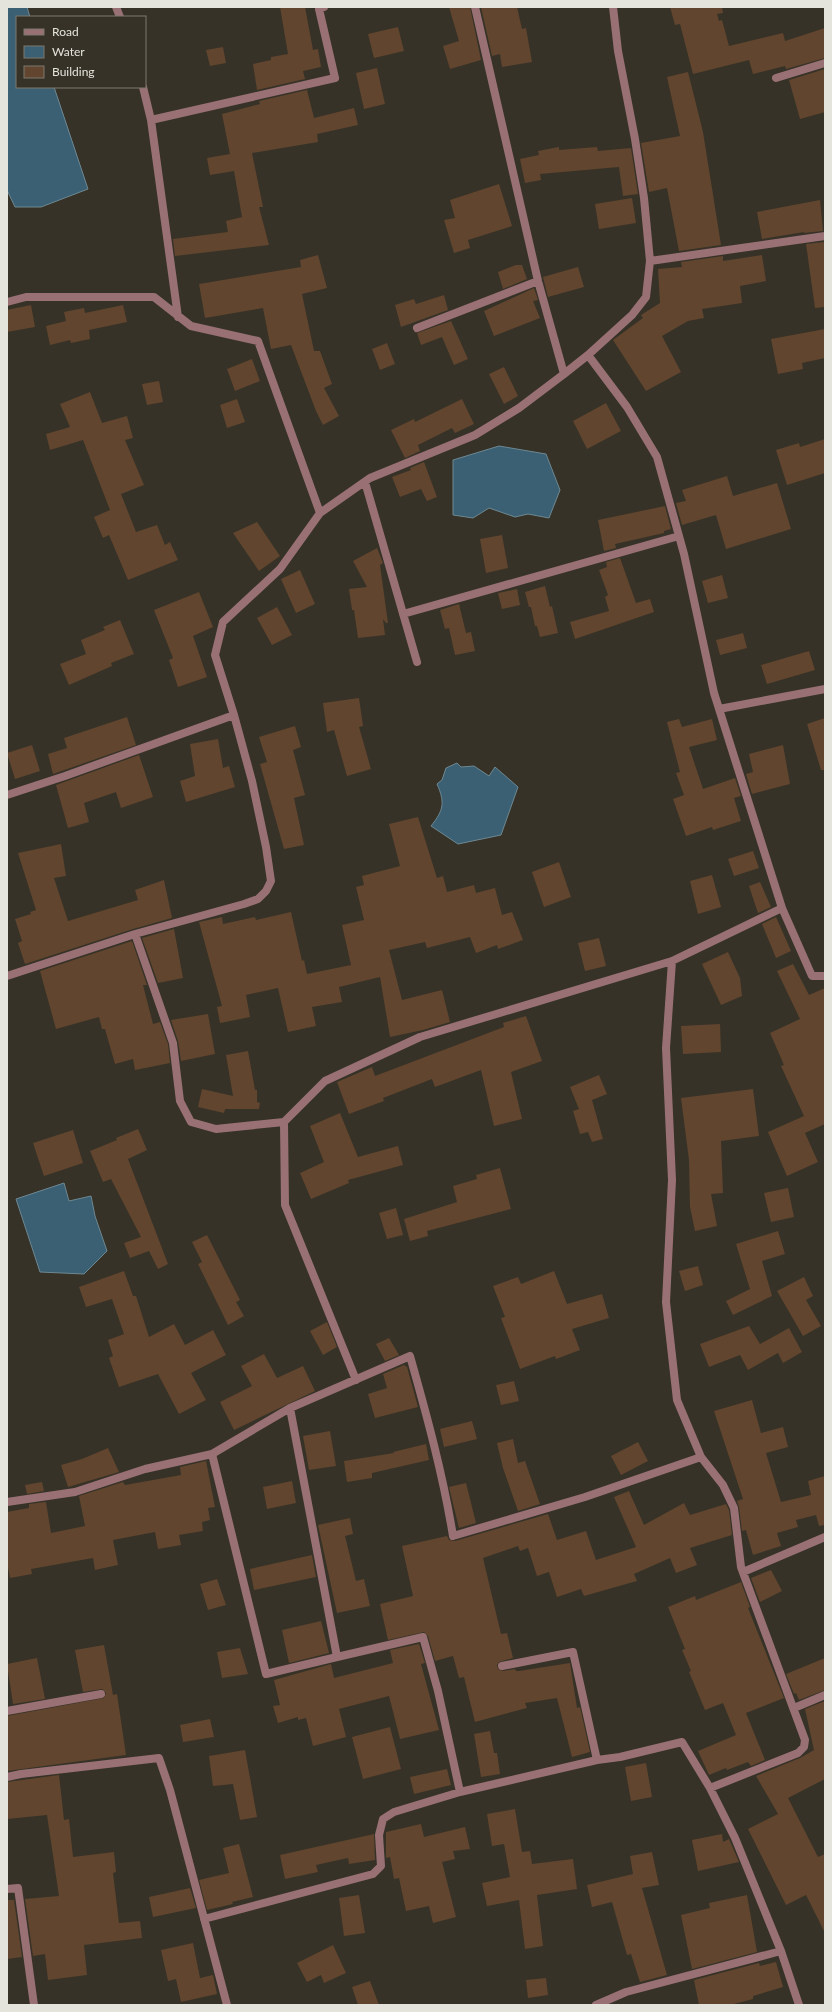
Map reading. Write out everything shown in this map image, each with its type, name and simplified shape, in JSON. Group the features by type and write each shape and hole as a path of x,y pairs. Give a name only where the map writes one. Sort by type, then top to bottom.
{"street":[{"path":"150,120 335,78 319,9 324,7"},
{"path":"475,7 538,281 564,374"},
{"path":"7,976 135,934 244,904 258,899 266,891 271,881 266,847 252,781 234,715 215,655 223,622 280,568 320,513 365,482 475,436 519,408 588,355 632,316 646,297 650,261 644,198 635,138 618,51 613,7"},
{"path":"776,78 825,63"},
{"path":"143,88 150,120 178,317"},
{"path":"650,261 825,236"},
{"path":"418,328 538,281"},
{"path":"7,302 26,298 154,298 191,326 258,341 320,513"},
{"path":"588,355 627,407 657,457 679,536 719,709 782,908 812,976 825,976"},
{"path":"365,482 417,662"},
{"path":"403,614 679,536"},
{"path":"719,709 825,689"},
{"path":"7,794 65,776 234,715"},
{"path":"135,934 173,1043 180,1101 191,1122 216,1129 284,1122 325,1081 420,1037 672,961 782,908"},
{"path":"672,961 666,1048 672,1180 666,1302 677,1400 700,1457 723,1485 734,1508 741,1567 805,1740 804,1747 798,1753 710,1788"},
{"path":"284,1122 285,1205 356,1380"},
{"path":"7,1502 75,1492 145,1469 212,1454 290,1408 410,1356 433,1441 453,1536 585,1497 700,1457"},
{"path":"290,1408 337,1657"},
{"path":"212,1454 266,1674 423,1637 438,1691 460,1792"},
{"path":"743,1572 825,1537"},
{"path":"502,1666 573,1652 597,1760"},
{"path":"7,1711 101,1694"},
{"path":"794,1708 825,1695"},
{"path":"204,1919 373,1874 381,1866 380,1835 383,1819 394,1812 460,1792 682,1742 710,1788 735,1838 781,1951 799,2005"},
{"path":"7,1777 21,1774 159,1758 170,1790 227,2005"},
{"path":"7,1889 18,1888 34,2005"},
{"path":"596,2005 626,1992 781,1951"}],"water":[{"path":"7,7 27,7 30,16 16,16 16,88 54,88 88,189 41,207 15,207 7,190"},
{"path":"499,446 546,454 560,490 549,518 528,514 515,517 489,508 473,518 453,515 453,460"},
{"path":"457,763 461,767 474,766 489,776 495,767 518,787 501,835 458,844 431,826 439,815 442,806 441,796 437,784 442,780 446,768"},
{"path":"64,1183 69,1201 91,1196 95,1216 107,1251 84,1274 40,1272 16,1199"}],"building":[{"path":"280,7 305,7 313,50 318,49 321,67 303,71 305,79 257,90 253,64 271,60 271,57 288,54"},
{"path":"449,7 470,7 481,60 450,69 443,46 459,41"},
{"path":"481,7 517,7 522,29 526,28 532,62 502,67 500,54 492,56"},
{"path":"670,7 722,7 723,13 717,14 719,21 722,20 729,46 783,33 785,41 825,28 825,58 786,69 785,66 753,74 749,60 693,74 680,24 675,25"},
{"path":"398,27 404,51 374,58 368,34"},
{"path":"223,47 226,63 210,66 206,50"},
{"path":"377,68 385,104 364,109 356,73"},
{"path":"825,69 825,112 800,119 789,80"},
{"path":"688,72 703,132 721,245 679,251 667,188 649,192 641,143 680,136 667,77"},
{"path":"307,90 314,118 354,108 358,125 317,134 318,142 252,153 263,207 259,207 269,245 175,256 173,239 228,232 226,221 242,217 234,171 210,175 207,158 230,154 222,114 260,104 259,101"},
{"path":"559,147 559,150 597,147 598,151 631,148 638,194 623,196 619,167 540,174 541,180 525,183 520,159 539,155 538,151"},
{"path":"499,184 512,226 468,240 470,248 454,253 444,220 455,218 450,200"},
{"path":"632,198 636,223 599,229 595,204"},
{"path":"820,200 823,231 804,232 762,239 757,212"},
{"path":"824,242 825,307 815,308 806,244"},
{"path":"318,255 327,288 302,294 314,351 320,351 332,384 324,388 339,416 323,425 316,411 291,345 271,349 263,308 205,318 199,284 301,267 300,260"},
{"path":"762,255 766,281 740,286 742,303 702,309 704,318 688,321 662,336 681,372 646,391 613,340 643,318 641,315 660,303 658,269 682,267 681,262 723,256 723,261"},
{"path":"516,265 522,265 527,279 503,289 498,272"},
{"path":"578,267 584,287 548,297 543,277"},
{"path":"534,288 538,300 533,301 540,318 494,336 484,311"},
{"path":"444,295 448,310 401,327 395,305 414,299 416,304"},
{"path":"31,305 35,327 7,332 7,310"},
{"path":"123,305 127,322 89,330 90,339 71,343 70,340 50,345 46,326 66,321 64,312 84,308 85,313"},
{"path":"451,321 468,359 454,365 442,337 421,345 417,333"},
{"path":"825,329 825,358 802,363 803,369 778,374 771,339"},
{"path":"387,343 395,364 380,370 372,349"},
{"path":"252,359 260,381 235,391 227,369"},
{"path":"504,367 518,396 504,404 489,374"},
{"path":"159,381 163,402 147,405 142,384"},
{"path":"90,392 102,423 127,416 133,438 125,440 144,485 121,494 136,532 157,525 165,545 170,542 178,560 128,580 109,535 103,538 94,517 110,510 83,440 50,450 46,434 70,427 60,404"},
{"path":"237,399 245,422 227,428 220,405"},
{"path":"462,399 474,424 455,433 452,428 418,445 420,451 405,458 391,430 414,419 415,422"},
{"path":"606,403 621,431 587,449 573,421"},
{"path":"825,439 825,473 787,485 776,450 799,443 800,447"},
{"path":"424,462 437,497 427,501 421,489 400,497 392,477 411,470 410,468"},
{"path":"727,476 733,496 777,483 791,529 726,549 716,515 682,525 676,503 686,501 682,490"},
{"path":"665,506 671,529 664,531 664,533 615,544 616,548 604,551 598,520"},
{"path":"257,522 280,556 259,571 233,533"},
{"path":"502,535 508,568 486,573 480,539"},
{"path":"377,548 383,563 380,565 388,623 386,623 383,619 385,635 358,638 349,589 367,587 353,561"},
{"path":"620,558 636,603 650,599 654,612 575,639 570,622 609,611 605,597 608,595 599,570 607,567 606,562"},
{"path":"300,570 315,604 296,613 281,579"},
{"path":"722,575 728,598 708,603 702,581"},
{"path":"545,586 550,607 552,606 558,633 540,637 537,626 535,626 531,607 529,607 525,592"},
{"path":"517,589 520,605 502,609 498,593"},
{"path":"199,592 213,627 193,636 207,677 178,687 169,660 173,658 154,610"},
{"path":"459,604 466,633 471,632 475,651 455,655 449,628 445,629 440,610"},
{"path":"277,607 292,635 272,645 257,618"},
{"path":"120,620 134,654 111,663 112,666 69,685 60,664 86,654 81,640 105,630 103,627"},
{"path":"743,633 747,648 720,655 716,640"},
{"path":"809,651 815,670 767,684 761,665"},
{"path":"359,698 363,726 359,727 371,769 347,776 334,730 327,732 323,703"},
{"path":"127,717 136,745 53,774 48,754 67,748 64,738"},
{"path":"825,718 825,770 821,770 807,724"},
{"path":"679,719 682,727 712,719 717,740 689,747 703,789 735,778 741,796 734,798 741,821 713,830 712,827 686,836 673,799 684,795 676,773 680,772 667,722"},
{"path":"295,726 301,747 293,750 305,795 294,798 304,845 284,849 260,764 267,762 259,737"},
{"path":"218,739 223,768 229,766 235,787 186,802 180,781 195,776 190,744"},
{"path":"32,745 40,771 15,779 7,753"},
{"path":"783,745 790,784 752,794 746,774 753,772 749,754"},
{"path":"139,755 153,797 121,808 116,792 84,803 89,822 68,828 56,785"},
{"path":"418,817 437,878 443,876 447,892 474,885 476,893 495,888 502,915 512,912 523,940 498,949 497,945 476,953 470,937 427,948 425,942 389,950 402,1000 442,990 450,1022 423,1030 390,1037 380,977 339,987 342,1002 312,1007 316,1026 288,1032 278,988 246,995 250,1017 220,1023 217,1007 222,1006 199,922 222,917 223,924 255,917 256,920 291,912 302,961 304,960 307,974 351,965 342,925 364,920 356,887 364,885 362,876 400,866 389,824"},
{"path":"61,844 66,876 54,878 68,921 138,900 135,890 164,880 172,918 25,964 18,943 22,941 15,919 31,914 30,912 36,910 18,853"},
{"path":"753,851 759,868 734,876 728,859"},
{"path":"559,862 571,897 544,907 532,872"},
{"path":"712,875 721,907 698,914 690,881"},
{"path":"760,882 771,907 758,913 749,886"},
{"path":"776,917 791,951 776,958 762,924"},
{"path":"174,929 183,978 158,983 142,938"},
{"path":"599,938 606,966 585,971 578,943"},
{"path":"132,941 147,985 143,985 153,1024 160,1022 168,1044 170,1063 135,1070 133,1059 115,1064 105,1029 102,1029 99,1017 56,1029 40,971"},
{"path":"728,952 740,978 742,996 721,1005 702,964"},
{"path":"793,964 809,995 825,988 825,1124 805,1133 818,1162 787,1176 768,1132 804,1116 781,1066 784,1065 770,1033 800,1019 777,971"},
{"path":"208,1014 215,1054 181,1061 178,1041 171,1020"},
{"path":"526,1016 542,1061 511,1072 522,1119 494,1126 481,1070 435,1087 432,1079 383,1098 384,1101 349,1114 337,1082 372,1067 375,1076 504,1027 503,1023"},
{"path":"720,1024 721,1052 683,1054 681,1026"},
{"path":"248,1051 255,1090 257,1090 257,1102 260,1103 259,1109 225,1109 224,1113 198,1107 202,1089 233,1096 226,1055"},
{"path":"599,1075 607,1094 592,1100 603,1139 592,1142 588,1132 580,1134 573,1111 579,1109 570,1087"},
{"path":"753,1089 759,1136 721,1141 723,1193 711,1194 717,1226 695,1231 690,1207 689,1160 681,1098"},
{"path":"340,1113 358,1157 398,1146 403,1165 348,1180 349,1183 311,1199 300,1173 324,1162 310,1126"},
{"path":"138,1129 147,1150 128,1159 168,1264 158,1269 149,1251 130,1258 124,1243 141,1237 111,1179 103,1182 90,1151 117,1140 116,1138"},
{"path":"73,1130 83,1163 44,1176 33,1143"},
{"path":"500,1168 511,1209 427,1231 428,1236 410,1241 404,1219 457,1202 453,1186 477,1179 476,1175"},
{"path":"788,1188 794,1217 771,1222 764,1193"},
{"path":"396,1208 403,1235 387,1239 379,1213"},
{"path":"778,1231 785,1254 762,1261 772,1296 733,1315 726,1301 750,1289 736,1244"},
{"path":"207,1235 240,1300 236,1302 244,1316 228,1325 198,1264 202,1262 192,1242"},
{"path":"698,1266 703,1285 685,1291 679,1271"},
{"path":"124,1271 133,1296 136,1296 149,1337 174,1324 185,1345 213,1330 226,1355 191,1373 206,1400 179,1414 158,1374 119,1387 109,1358 113,1356 108,1340 124,1334 112,1299 86,1307 79,1287"},
{"path":"554,1271 567,1304 602,1294 609,1318 572,1329 580,1350 556,1359 555,1356 520,1369 501,1318 505,1317 493,1286 518,1277 521,1284"},
{"path":"804,1277 813,1296 806,1300 821,1326 803,1336 777,1291"},
{"path":"327,1322 337,1347 323,1355 310,1331"},
{"path":"749,1326 760,1344 789,1328 802,1352 783,1363 778,1353 748,1370 740,1355 709,1367 700,1344"},
{"path":"389,1338 399,1355 385,1361 376,1344"},
{"path":"264,1354 277,1378 303,1366 315,1391 234,1430 220,1402 252,1386 241,1366"},
{"path":"404,1365 407,1367 418,1407 375,1418 368,1394 387,1388 383,1374"},
{"path":"514,1381 519,1401 501,1405 496,1385"},
{"path":"752,1400 761,1433 783,1427 788,1447 766,1453 781,1502 811,1495 808,1481 825,1476 825,1525 819,1526 816,1515 796,1520 798,1527 777,1533 781,1546 753,1555 746,1530 742,1531 737,1501 743,1499 714,1411"},
{"path":"472,1421 477,1439 444,1447 440,1429"},
{"path":"330,1431 336,1466 309,1470 303,1436"},
{"path":"513,1439 518,1463 525,1461 540,1504 518,1511 503,1468 497,1443"},
{"path":"638,1442 648,1461 621,1475 611,1456"},
{"path":"426,1444 429,1460 372,1473 372,1478 347,1482 344,1461 394,1453 393,1452"},
{"path":"108,1448 119,1472 68,1487 61,1465 82,1459"},
{"path":"206,1461 215,1507 208,1508 210,1520 202,1522 203,1531 179,1535 181,1545 158,1549 155,1532 113,1540 118,1565 95,1570 93,1558 31,1569 32,1574 10,1578 7,1562 7,1512 29,1508 29,1504 46,1502 51,1533 85,1526 79,1496 123,1482 125,1485 181,1475 180,1467"},
{"path":"292,1481 296,1503 267,1509 263,1487"},
{"path":"42,1482 44,1491 27,1494 25,1485"},
{"path":"466,1483 476,1523 459,1528 449,1487"},
{"path":"629,1491 644,1525 684,1503 690,1515 726,1504 729,1510 732,1535 690,1548 697,1565 676,1573 670,1558 634,1574 637,1581 584,1596 581,1589 557,1597 549,1572 537,1576 528,1548 520,1551 518,1546 483,1558 501,1634 507,1633 513,1658 499,1662 497,1665 498,1669 503,1671 515,1669 516,1671 519,1671 570,1663 577,1708 580,1707 590,1752 572,1757 557,1698 525,1703 527,1708 475,1722 464,1677 459,1678 453,1656 435,1661 428,1636 424,1632 388,1640 380,1604 413,1596 402,1546 447,1536 449,1540 455,1541 548,1514 557,1540 586,1531 596,1560 636,1547 614,1497"},
{"path":"350,1518 353,1534 345,1536 356,1581 364,1579 370,1606 337,1613 318,1525"},
{"path":"312,1555 316,1577 254,1590 250,1569"},
{"path":"771,1570 782,1591 760,1602 751,1578"},
{"path":"217,1579 226,1605 208,1610 200,1584"},
{"path":"741,1582 750,1607 748,1608 784,1698 746,1713 765,1760 751,1766 748,1762 727,1770 726,1768 709,1775 698,1751 736,1735 723,1703 705,1710 689,1672 691,1671 682,1650 685,1649 668,1607 695,1596 696,1600"},
{"path":"321,1621 329,1653 289,1663 282,1630"},
{"path":"419,1644 425,1663 421,1664 439,1730 400,1739 389,1696 339,1709 346,1737 313,1746 306,1718 298,1720 298,1717 278,1723 273,1706 280,1705 274,1680 331,1664 334,1678 393,1663 390,1650"},
{"path":"104,1645 113,1695 117,1694 126,1755 7,1771 7,1716 104,1698 106,1693 102,1689 83,1692 75,1650"},
{"path":"240,1648 248,1674 222,1678 217,1652"},
{"path":"37,1658 45,1699 13,1704 7,1664"},
{"path":"825,1658 825,1690 799,1700 796,1693 794,1694 786,1674"},
{"path":"825,1701 825,1779 788,1798 818,1857 825,1854 825,1933 806,1895 786,1905 748,1829 778,1814 756,1776 800,1758 814,1750 805,1709"},
{"path":"210,1719 214,1737 183,1742 180,1725"},
{"path":"390,1727 401,1769 363,1779 352,1737"},
{"path":"490,1731 494,1753 497,1753 500,1774 481,1777 474,1734"},
{"path":"245,1750 257,1817 240,1820 233,1784 213,1786 209,1756"},
{"path":"646,1763 652,1797 631,1801 625,1767"},
{"path":"447,1769 451,1785 414,1794 410,1777"},
{"path":"59,1775 64,1820 69,1819 73,1857 114,1852 116,1872 113,1873 119,1923 140,1921 142,1938 84,1945 87,1975 48,1980 45,1954 33,1956 25,1899 59,1896 47,1815 7,1819 7,1782"},
{"path":"515,1809 522,1852 530,1851 532,1864 573,1859 577,1889 537,1895 543,1946 525,1949 519,1900 487,1906 482,1883 510,1877 504,1844 492,1846 487,1814"},
{"path":"421,1824 424,1837 465,1827 470,1849 453,1851 455,1859 442,1862 456,1917 433,1923 429,1906 406,1911 399,1878 394,1879 390,1857 386,1858 386,1832"},
{"path":"374,1834 375,1860 349,1864 348,1858 316,1865 318,1872 285,1879 280,1855"},
{"path":"722,1834 723,1842 729,1839 739,1862 698,1871 692,1840"},
{"path":"239,1844 253,1897 232,1902 233,1904 207,1910 199,1880 229,1873 223,1848"},
{"path":"652,1852 659,1885 642,1888 667,1975 640,1982 631,1954 627,1955 612,1902 592,1907 587,1885 633,1874 630,1856"},
{"path":"190,1888 196,1908 153,1917 149,1897"},
{"path":"359,1895 365,1933 344,1936 339,1898"},
{"path":"747,1895 757,1952 692,1969 681,1915 710,1908 709,1903"},
{"path":"7,1900 14,1900 22,1957 7,1959"},
{"path":"193,1943 200,1978 213,1975 217,1994 181,2002 176,1979 168,1981 161,1950"},
{"path":"333,1945 346,1973 324,1983 321,1975 307,1982 297,1963"},
{"path":"776,1962 783,1987 753,1996 753,1999 730,2005 699,2005 694,1980 759,1963 760,1966"},
{"path":"546,1978 548,1995 528,1998 526,1980"},
{"path":"370,1981 379,2005 358,2005 352,1987"}]}
